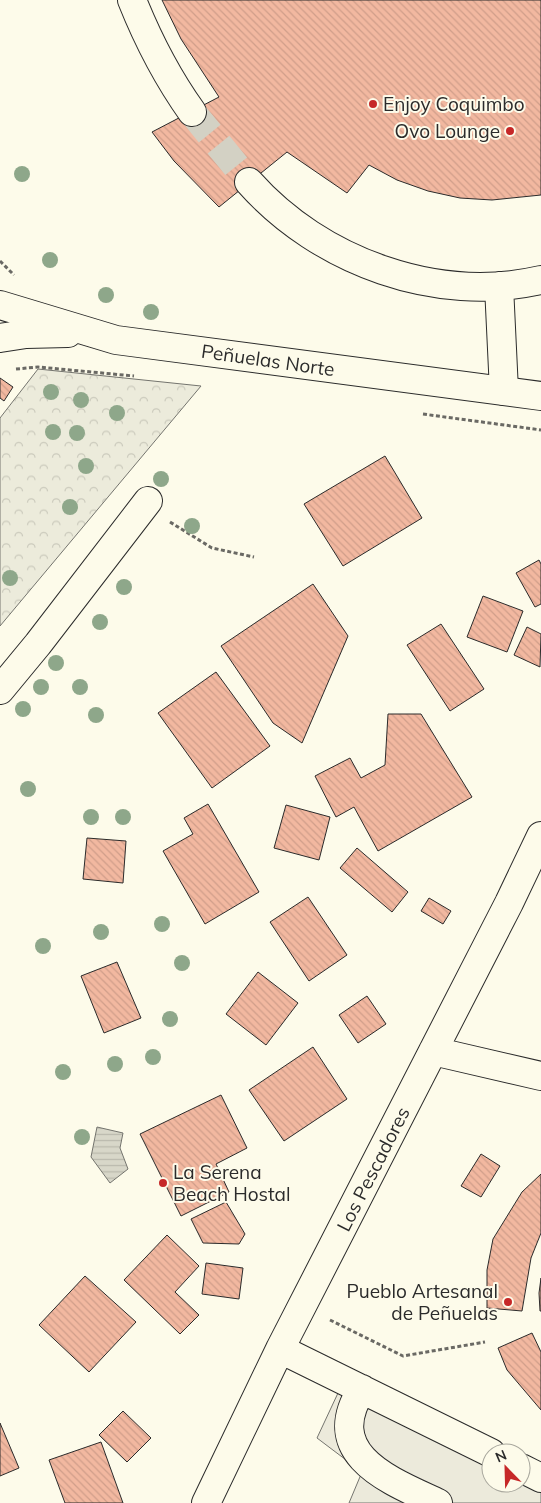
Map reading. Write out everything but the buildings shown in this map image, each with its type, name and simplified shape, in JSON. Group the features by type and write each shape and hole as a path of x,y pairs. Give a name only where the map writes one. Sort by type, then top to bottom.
{"street":[{"path":"132,0 159,59 192,112"},
{"path":"249,182 304,229 327,244 378,268 432,283 462,287 499,286 541,280"},
{"path":"0,286 30,308 56,321"},
{"path":"499,286 504,391"},
{"name":"Peñuelas Norte","path":"0,305 116,340 541,396"},
{"path":"0,338 56,332 116,340"},
{"path":"0,690 38,644 148,501"},
{"name":"Los Pescadores","path":"206,1503 280,1349 541,836"},
{"path":"433,1051 541,1076"},
{"path":"280,1349 481,1448"},
{"path":"362,1389 351,1413 352,1438 358,1452 381,1476 438,1503"}],"path":[{"path":"10,370 38,368 143,377"},
{"path":"417,414 541,430"},
{"path":"148,501 177,528 212,548 254,557"},
{"path":"302,1306 403,1356 485,1342"}],"green space":[{"path":"38,369 201,386 0,626 0,418"}],"shaded area":[{"path":"97,1127 123,1133 120,1148 128,1169 110,1183 91,1157"},
{"path":"338,1393 481,1461 481,1493 531,1493 531,1486 541,1489 541,1503 349,1503 362,1472 317,1438"}],"tunnel":[{"path":"192,112 249,182"}],"place":[{"name":"Enjoy Coquimbo","path":"373,104"},
{"name":"Ovo Lounge","path":"510,131"},
{"name":"La Serena Beach Hostal","path":"163,1183"},
{"name":"Pueblo Artesanal de Peñuelas","path":"508,1302"}]}
